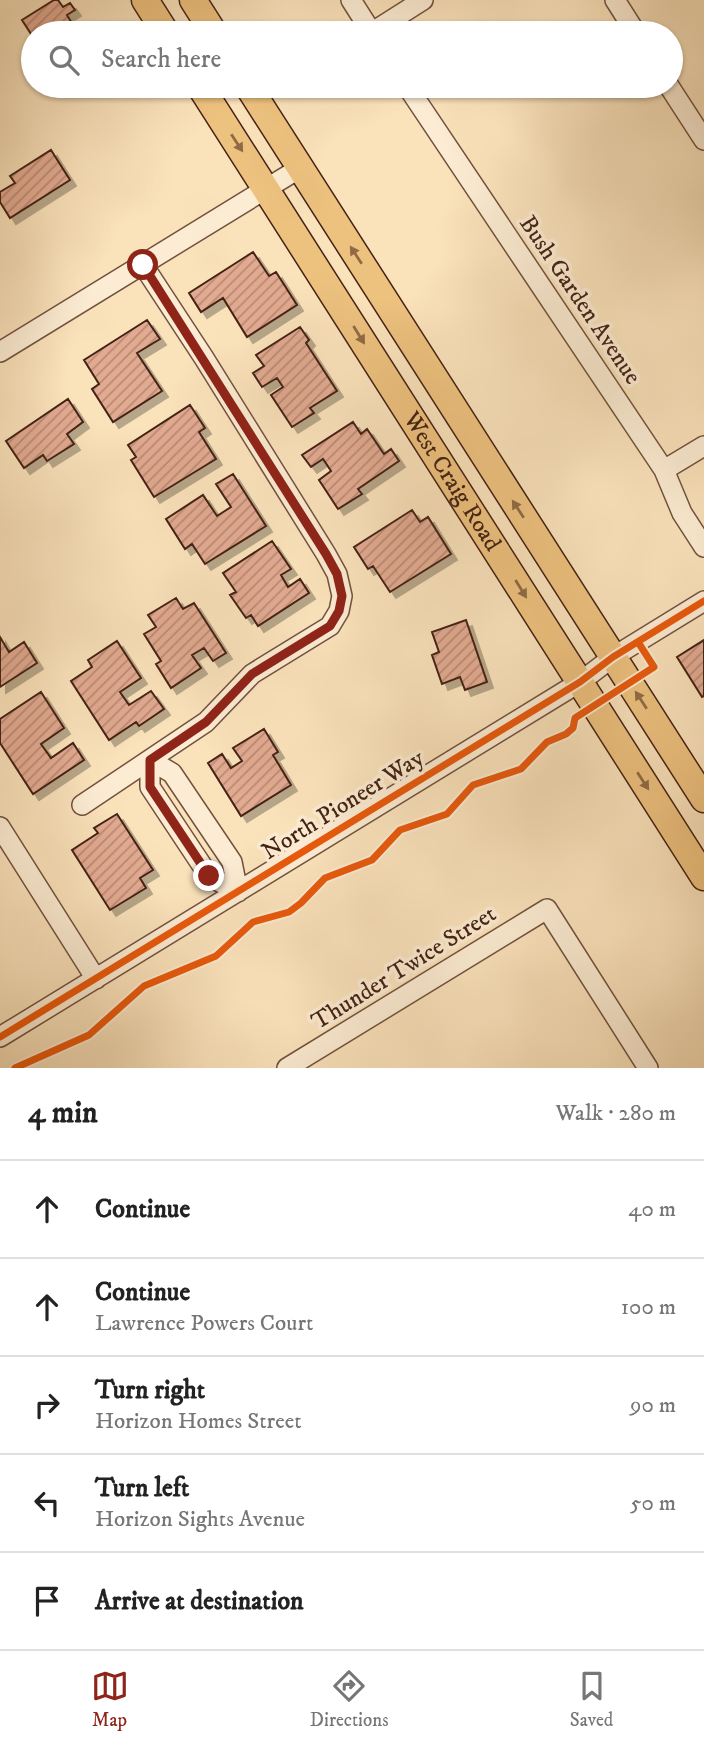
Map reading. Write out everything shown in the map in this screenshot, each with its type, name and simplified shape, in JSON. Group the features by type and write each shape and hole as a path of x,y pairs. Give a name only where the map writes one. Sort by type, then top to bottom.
{"main road":[{"path":"145,0 158,21"},
{"path":"193,0 206,21"},
{"name":"West Craig Road","path":"208,98 704,877"},
{"name":"West Craig Road","path":"256,98 704,799"}],"street":[{"path":"351,0 364,21"},
{"path":"391,21 423,0"},
{"path":"615,0 628,21"},
{"name":"Bush Garden Avenue","path":"415,98 664,470 682,513 704,547"},
{"path":"677,98 704,140"},
{"path":"0,352 300,168"},
{"path":"82,805 206,722 252,674 330,626 339,611 342,596 337,574 326,554 143,265"},
{"path":"664,470 704,446"},
{"name":"North Pioneer Way","path":"0,1037 580,682 613,657 704,601"},
{"path":"150,760 172,773 232,862 238,892"},
{"path":"150,760 150,787 179,831 209,876 238,892"},
{"path":"179,831 201,816"},
{"path":"0,827 96,979"},
{"name":"Thunder Twice Street","path":"287,1068 547,909 648,1068"}],"building":[{"path":"54,0 58,0 63,7 70,3 75,10 67,15 71,21 22,20"},
{"path":"51,150 70,180 10,218 0,202 0,192 15,183 10,176"},
{"path":"253,252 269,276 276,272 297,305 247,337 223,298 201,312 189,293"},
{"path":"147,320 160,339 137,353 162,391 113,422 92,389 99,384 84,360"},
{"path":"300,327 309,340 306,343 337,391 310,408 314,413 292,427 271,395 283,387 277,378 262,387 253,373 264,366 256,355"},
{"path":"68,399 83,422 67,434 74,444 47,461 43,455 24,468 6,441"},
{"path":"190,405 205,428 199,432 216,459 154,497 131,460 136,457 128,445"},
{"path":"353,422 361,434 367,429 384,454 391,449 399,461 358,489 362,494 338,509 319,480 331,471 323,459 311,467 302,455"},
{"path":"233,474 266,526 205,564 192,544 185,549 166,519 203,495 217,516 231,507 216,484"},
{"path":"412,510 420,522 428,517 451,554 390,592 373,566 368,569 354,547"},
{"path":"272,541 291,569 281,575 288,587 300,579 309,593 258,626 251,615 246,618 230,595 236,592 223,573"},
{"path":"176,598 183,609 194,603 226,653 213,661 204,648 192,655 201,668 171,688 156,664 161,661 144,634 156,627 148,615"},
{"path":"466,620 487,682 465,690 460,677 442,684 432,655 439,652 432,632"},
{"path":"0,637 9,652 24,642 37,663 0,687"},
{"path":"704,640 704,696 702,697 677,657"},
{"path":"117,641 141,678 120,692 129,705 151,691 164,709 139,726 136,722 109,740 71,681 92,667 88,660"},
{"path":"41,692 64,728 41,744 51,758 73,743 84,760 33,794 0,743 0,719"},
{"path":"264,729 278,752 273,755 291,785 241,816 208,763 222,754 231,768 242,761 233,748"},
{"path":"117,814 153,870 140,878 146,888 110,910 72,850 98,833 94,828"}],"cycle path":[{"path":"0,1037 580,682 613,657 704,601"},
{"path":"15,1068 89,1035 144,986 216,956 253,922 289,912 325,878 372,860 400,830 447,814 473,785 521,769 547,742 573,728 575,718 654,667 638,642"}],"route":[{"path":"143,265 326,554 337,574 342,596 339,611 330,626 252,674 206,722 150,760 150,787 209,876"}]}
